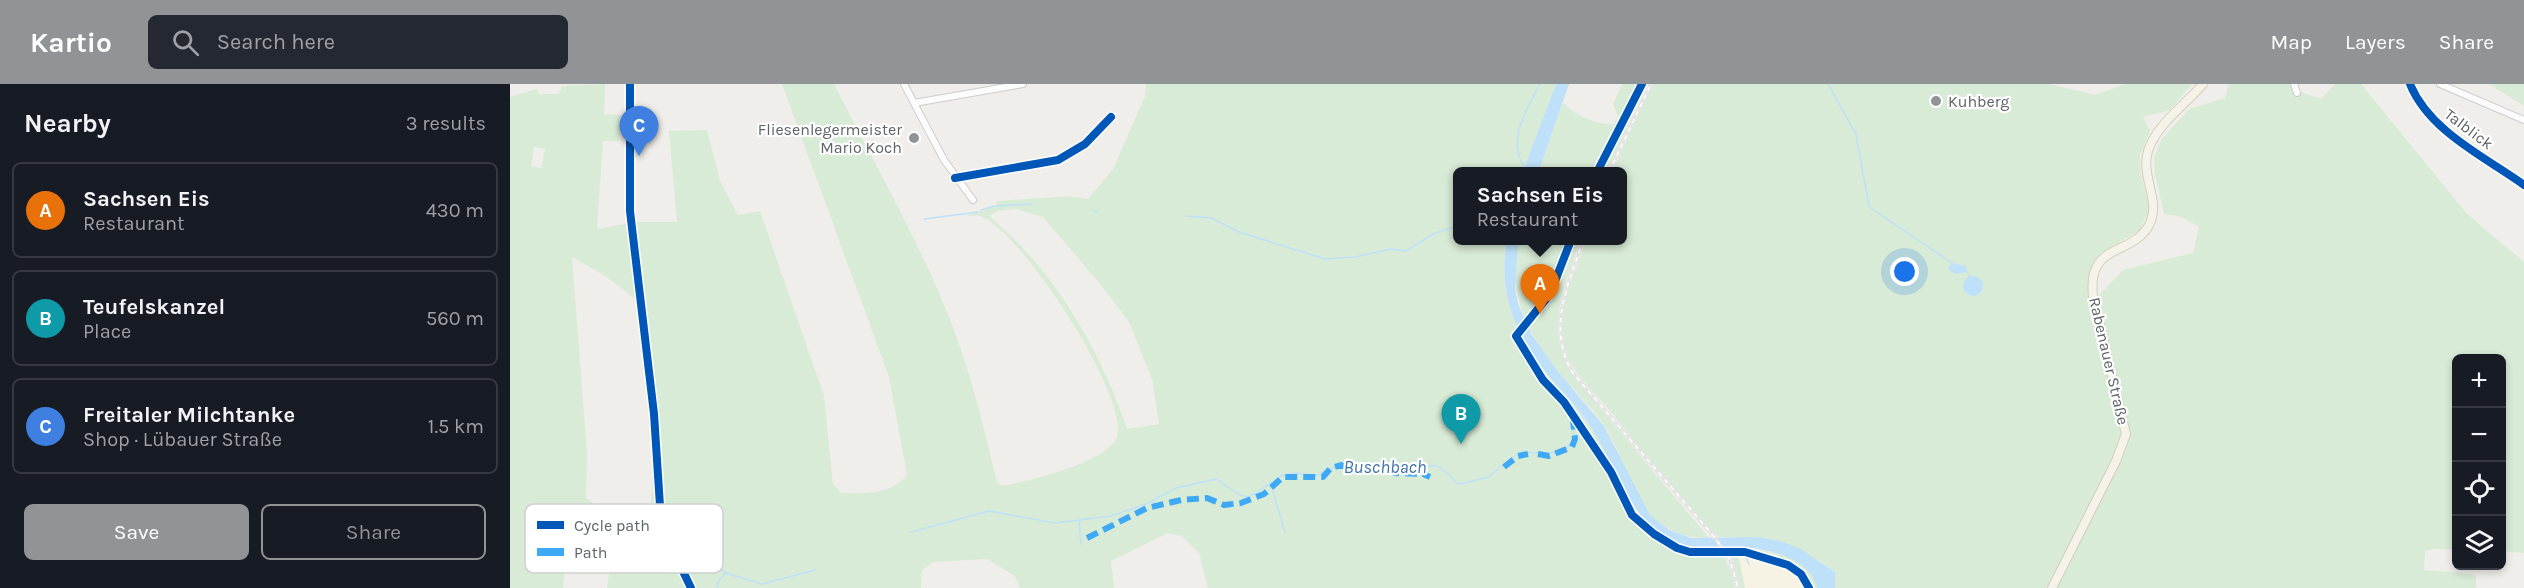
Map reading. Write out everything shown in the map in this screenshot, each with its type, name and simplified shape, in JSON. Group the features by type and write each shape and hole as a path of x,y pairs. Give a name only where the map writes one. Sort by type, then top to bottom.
{"main road":[{"name":"Rabenauer Straße","path":"2052,588 2116,461 2126,434 2125,421 2111,379 2093,297 2094,277 2104,257 2138,238 2151,221 2155,207 2147,176 2147,153 2156,133 2203,84"}],"street":[{"path":"630,84 630,211 654,414 660,504"},
{"path":"904,84 955,178 973,200"},
{"path":"914,103 999,86 1023,84"},
{"path":"1625,119 1642,84"},
{"path":"2294,84 2297,93"},
{"name":"Talblick","path":"2410,84 2427,113 2435,121 2524,185"},
{"path":"2440,84 2524,120"},
{"path":"955,178 1058,160 1085,144 1111,117"},
{"path":"684,573 691,588"}],"shaded area":[{"path":"1737,553 1785,566 1802,577 1807,588 1745,588"}],"green space":[{"path":"605,84 604,114 621,115 619,141 603,141 597,229 634,222 677,222 669,131 707,130 720,181 738,215 760,211 824,396 833,484 841,493 869,493 893,486 907,475 889,377 782,84 834,84 926,263 966,364 997,482 1003,486 1063,470 1094,457 1115,441 1118,423 1109,394 1093,358 1071,320 1045,283 1020,250 997,227 979,216 966,216 996,206 997,201 1069,196 1088,199 1113,169 1145,96 1146,84 1556,84 1525,167 1453,167 1453,245 1507,245 1504,273 1509,302 1519,328 1533,353 1605,449 1631,503 1662,536 1675,544 1689,548 1719,549 1732,572 1735,588 1208,588 1199,553 1182,536 1168,533 1111,561 1114,588 1020,588 1015,576 987,559 933,562 922,570 921,588 607,588 609,573 723,573 723,504 651,504 653,453 651,427 635,299 607,277 572,257 587,453 586,498 596,504 525,504 525,573 564,573 563,588 510,588 510,97 537,89 539,94 559,94 562,86","holes":["534,147 545,149 541,168 531,166","1016,209 1043,217 1102,286 1129,322 1152,379 1159,424 1127,429 1103,370 1072,313 1034,261 989,216 998,211"]},
{"path":"1622,84 1648,84 1609,167 1541,167 1563,102 1587,119 1608,124 1614,124 1618,117 1613,104"},
{"path":"1653,84 2050,84 2095,95 2125,84 2192,84 2170,110 2143,117 2150,131 2140,155 2141,176 2150,209 2140,230 2099,254 2092,300 2107,377 2122,420 2122,440 2049,588 1835,588 1835,572 1807,554 1766,540 1718,537 1703,523 1584,382 1567,356 1564,346 1562,320 1564,306 1585,245 1627,245 1627,167 1614,167"},
{"path":"2229,84 2291,84 2301,92 2321,99 2335,84 2361,84 2467,214 2524,262 2524,553 2506,551 2506,354 2452,354 2452,549 2425,551 2424,570 2472,574 2476,577 2476,588 2055,588 2129,437 2129,425 2112,372 2097,297 2123,270 2193,253 2199,227 2182,217 2164,214 2155,174 2154,158 2161,140 2189,109 2225,98"},
{"path":"2489,84 2524,84 2524,106"},
{"path":"1517,245 1579,245 1560,307 1558,323 1563,356 1571,373 1709,538 1678,533 1657,522 1645,508 1605,427 1544,353 1525,319 1519,301 1515,262"},
{"path":"1743,547 1777,554 1798,563 1807,569 1817,588 1807,588 1804,580 1797,573 1778,562 1738,553 1745,588 1740,588 1732,558 1726,548"}],"water":[{"path":"1556,84 1569,84 1540,167 1525,167"},
{"path":"1506,245 1518,245 1515,289 1518,304 1532,335 1556,369 1604,426 1650,515 1669,530 1692,538 1756,537 1780,541 1799,548 1835,572 1835,588 1817,588 1807,570 1788,557 1776,553 1743,547 1689,547 1671,541 1655,530 1632,502 1586,420 1532,354 1525,342 1510,307 1505,286"},
{"path":"1952,263 1966,266 1967,272 1955,274 1948,269"},
{"path":"1973,276 1980,279 1983,286 1980,293 1973,296 1966,293 1963,286 1966,279"}],"waterway":[{"path":"1524,166 1517,146 1518,135 1525,113 1540,84"},
{"path":"1828,84 1856,134 1869,207 1952,263"},
{"path":"981,210 994,206 1032,204"},
{"path":"924,219 978,212"},
{"path":"1186,216 1211,218 1239,232 1325,259 1355,257 1391,249 1406,251 1435,233 1453,228"},
{"path":"1967,272 1969,276"},
{"name":"Buschbach","path":"911,532 989,511 1055,523 1111,516 1146,504 1176,488 1216,479 1240,495 1249,497 1283,475 1297,473 1315,476 1340,464 1437,466 1450,475 1456,483 1461,484 1488,477 1519,453 1550,453 1564,450 1574,438 1573,427 1566,408"},
{"path":"1270,482 1285,532"},
{"path":"1079,521 1081,544"},
{"path":"1740,546 1749,564"},
{"path":"717,588 719,580 726,573 762,584 815,570"}],"railway":[{"path":"1611,167 1651,84"},
{"path":"1581,245 1562,306 1561,338 1572,372 1716,539 1730,560 1738,588"}],"marked path":[{"path":"1538,454 1549,456 1572,447 1575,439 1573,421"},
{"path":"1504,467 1518,456 1528,454"},
{"path":"1087,538 1147,508 1181,500 1207,498 1224,505 1241,503 1264,494 1283,477 1323,477 1331,468 1341,465 1353,469 1384,468 1395,473 1423,474 1430,477"}],"cycle path":[{"path":"630,84 630,211 654,414 660,504"},
{"path":"1600,167 1642,84"},
{"path":"2410,84 2430,116 2444,129 2524,185"},
{"path":"955,178 1058,160 1085,144 1111,117"},
{"path":"1569,245 1550,294 1516,336 1543,380 1564,402 1611,472 1632,515 1654,534 1677,548 1690,552 1745,552 1788,565 1801,574 1809,588"},
{"path":"684,573 691,588"}],"place":[{"name":"Kuhberg","path":"1936,101"},
{"name":"Fliesenlegermeister Mario Koch","path":"914,138"},
{"name":"Freitaler Milchtanke","path":"639,156"},
{"name":"Sachsen Eis","path":"1540,314"},
{"name":"Teufelskanzel","path":"1461,444"}]}
